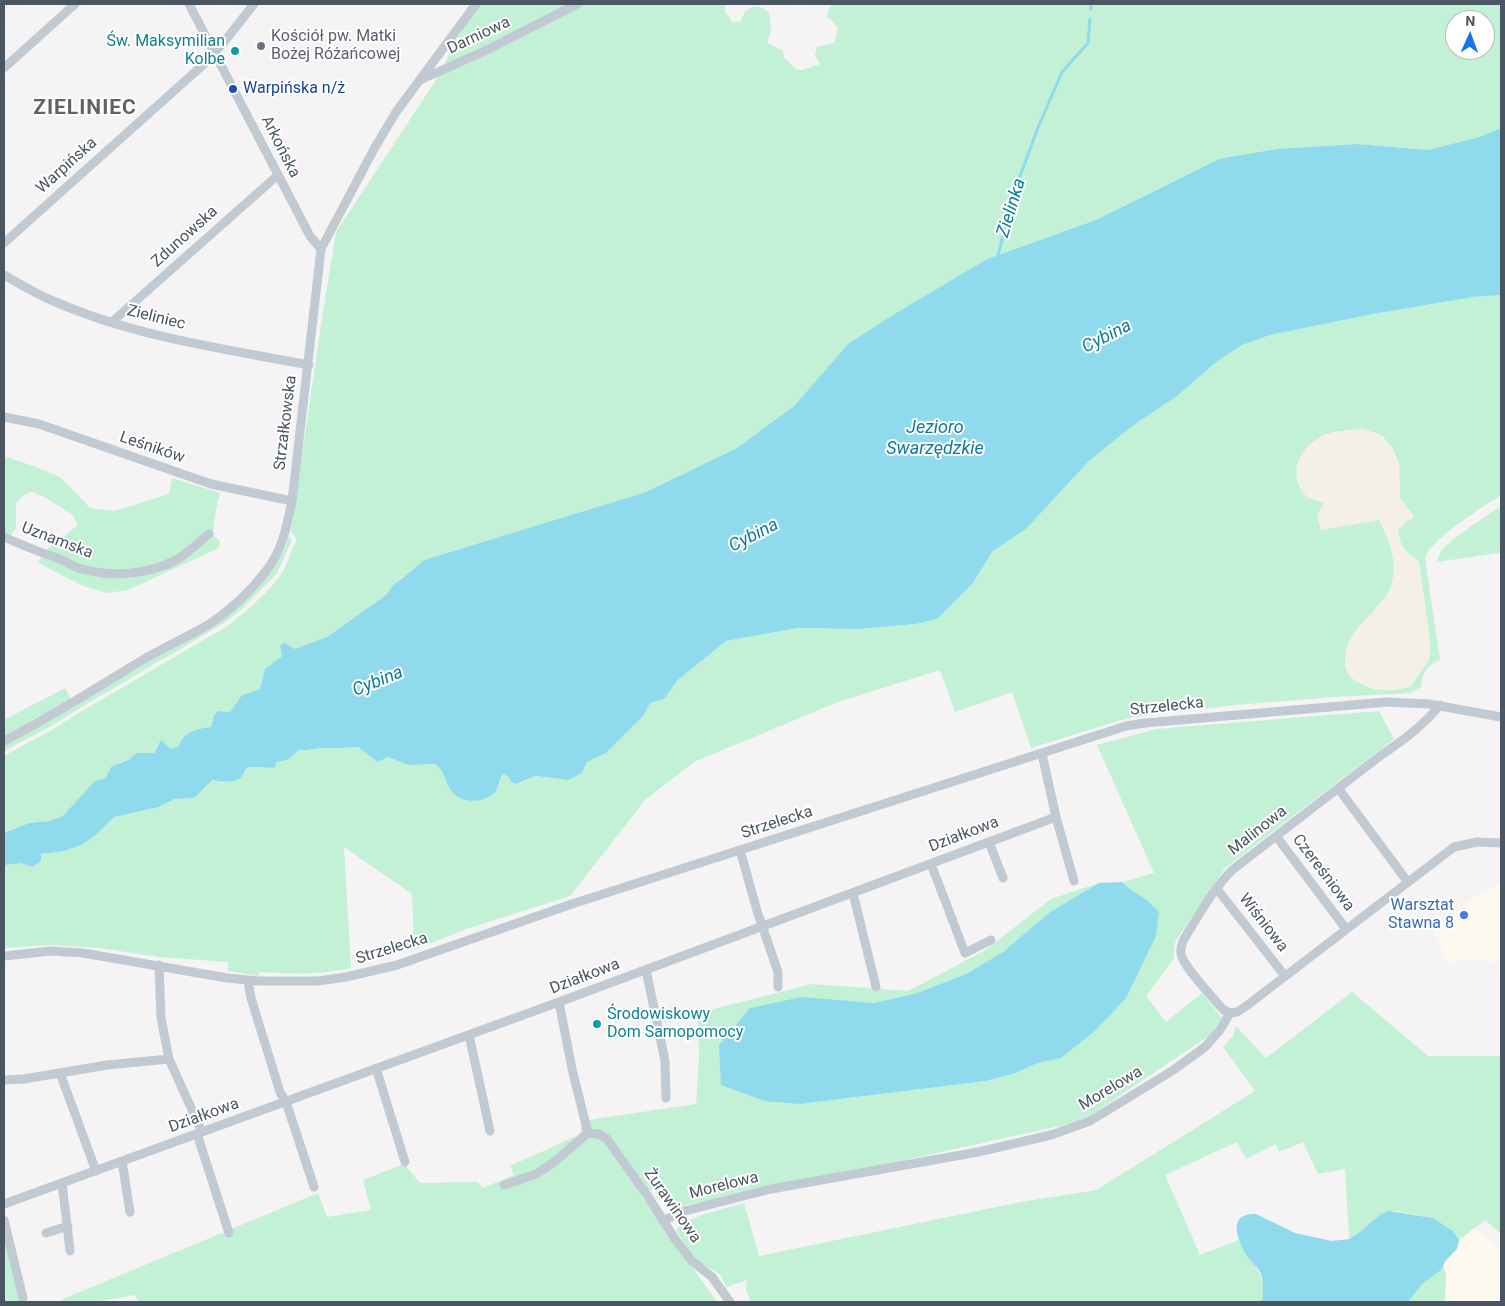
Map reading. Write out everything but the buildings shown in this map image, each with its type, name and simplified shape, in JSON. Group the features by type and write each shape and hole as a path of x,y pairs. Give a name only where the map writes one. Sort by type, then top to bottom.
{"street":[{"path":"4,68 75,4"},
{"name":"Arkońska","path":"189,4 310,236 321,249"},
{"name":"Warpińska","path":"4,243 204,64 254,4"},
{"name":"Strzałkowska","path":"4,741 223,614 258,582 274,560 285,533 292,501 321,249 374,149 396,112 476,4"},
{"name":"Darniowa","path":"420,80 489,49 577,4"},
{"name":"Zdunowska","path":"112,322 278,175"},
{"name":"Zieliniec","path":"4,275 57,303 112,322 154,334 309,365"},
{"name":"Leśników","path":"4,417 39,424 211,484 292,501"},
{"name":"Uznamska","path":"4,537 81,569 126,574 174,561 187,553 209,534"},
{"name":"Strzelecka","path":"4,956 50,951 67,952 115,957 248,981 295,982 327,980 380,970 572,904 1120,728 1145,723 1377,703 1409,702 1440,705 1501,717"},
{"name":"Malinowa","path":"1230,1014 1219,1005 1185,965 1181,957 1184,939 1217,889 1232,870 1401,742 1429,718 1440,705"},
{"path":"1042,754 1056,817 1074,880"},
{"path":"1338,788 1407,881"},
{"name":"Działkowa","path":"4,1204 646,970 1056,817"},
{"name":"Czereśniowa","path":"1276,836 1346,929"},
{"path":"989,842 1003,878"},
{"name":"Morelowa","path":"663,1221 681,1212 771,1189 978,1152 1051,1135 1090,1121 1205,1047 1220,1030 1230,1014 1245,1007 1407,881 1454,847 1460,844 1477,842 1501,843"},
{"path":"740,850 758,914 764,926 778,972 778,987"},
{"path":"931,864 965,953 991,940"},
{"name":"Wiśniowa","path":"1217,889 1285,976"},
{"path":"852,893 876,987"},
{"path":"159,965 161,1018 169,1059 199,1133 229,1233"},
{"path":"646,970 665,1061 666,1098"},
{"path":"248,981 254,1008 280,1092 286,1102 314,1188"},
{"path":"504,1186 536,1174 553,1163 588,1133 572,1069 559,1002"},
{"path":"469,1035 490,1131"},
{"path":"4,1080 24,1079 122,1063 169,1059"},
{"path":"376,1068 405,1162"},
{"path":"60,1073 96,1171"},
{"name":"Żurawinowa","path":"588,1133 599,1134 607,1139 675,1239 692,1261 712,1277 730,1302"},
{"path":"122,1161 130,1212"},
{"path":"62,1182 70,1251"},
{"path":"4,1220 23,1298"},
{"path":"46,1233 68,1226"}],"shaded area":[{"path":"1501,883 1501,962 1463,960 1449,963 1433,930 1483,891"},
{"path":"1475,1228 1501,1249 1501,1302 1445,1302 1446,1275 1443,1266 1458,1245 1459,1240"}],"green space":[{"path":"481,4 726,4 725,11 732,22 741,21 745,11 754,6 769,12 771,31 767,43 783,51 784,58 797,70 803,70 820,64 815,55 817,47 834,43 838,28 826,17 831,4 1501,4 1501,128 1479,137 1428,150 1357,144 1276,149 1219,159 1096,220 987,259 849,343 794,406 737,448 646,492 424,560 394,584 386,595 327,637 295,649 280,647 282,656 265,669 260,689 242,695 230,712 218,711 214,715 211,727 191,732 183,738 178,747 171,749 158,744 154,753 136,753 130,759 120,762 106,779 63,816 49,821 29,823 4,833 4,756 226,627 262,597 283,572 297,540 291,531 336,232 434,83 468,19"},
{"path":"1501,295 1501,495 1447,532 1429,550 1425,558 1440,660 1426,670 1421,687 1410,693 1236,705 1140,716 1121,720 1031,748 1012,692 955,712 940,670 838,702 694,762 646,799 570,896 466,929 414,950 412,894 344,847 351,968 305,973 259,972 258,976 228,971 228,962 159,957 100,948 51,945 4,948 5,864 20,863 32,867 41,854 64,851 114,817 159,807 175,799 194,798 214,780 223,783 250,766 255,767 276,763 290,757 299,750 358,747 378,762 388,757 408,765 435,764 444,771 449,787 497,790 503,774 509,777 511,782 521,783 536,776 568,780 582,773 587,762 606,753 644,715 650,703 664,699 678,680 726,641 798,628 859,629 905,625 938,618 973,583 992,552 1027,528 1089,461 1135,424 1177,396 1219,360 1242,345 1270,335 1373,314 1473,297","holes":["1399,477 1400,498 1405,522 1398,530 1399,536 1404,549 1419,562 1430,641 1430,658 1411,686 1394,690 1373,689 1367,687 1373,613 1385,598 1393,579 1393,559 1388,539 1379,520 1317,515 1324,503"]},
{"path":"4,456 60,477 90,508 115,511 169,494 172,478 220,493 213,535 220,541 219,548 128,590 107,593 83,586 38,563 46,550 78,525 72,514 32,492 23,495 16,503 16,528 9,537 4,535"},
{"path":"1501,508 1501,546 1499,553 1436,562 1442,549 1456,537 1496,509"},
{"path":"289,536 292,540 277,573 242,609 224,623 53,725 4,751 4,746 249,596 273,568"},
{"path":"65,688 71,698 4,737 4,720"},
{"path":"1379,711 1394,739 1225,868 1176,940 1174,958 1146,996 1166,1022 1202,993 1222,1018 1210,1035 1088,1117 1064,1125 905,1160 669,1209 653,1189 641,1195 717,1302 138,1302 135,1295 94,1302 63,1302 63,1299 318,1193 327,1217 371,1210 363,1180 404,1164 420,1183 478,1182 483,1188 514,1175 510,1166 581,1134 581,1121 696,1104 699,1057 698,1013 812,984 908,991 984,951 1051,899 1099,883 1050,912 1003,952 966,974 917,993 874,1003 842,1001 727,1037 719,1045 800,1104 985,1081 1013,1074 1038,1063 1060,1058 1147,900 1122,882 1154,873 1097,745 1156,729"},
{"path":"1352,992 1428,1056 1501,1055 1501,1234 1485,1220 1459,1240 1453,1231 1433,1218 1395,1211 1381,1214 1349,1239 1345,1169 1318,1174 1303,1142 1279,1152 1276,1144 1246,1159 1237,1142 1165,1175 1200,1255 1239,1240 1260,1275 1263,1291 1262,1302 751,1302 746,1290 747,1280 726,1287 721,1275 694,1259 676,1230 681,1225 697,1217 744,1203 759,1256 1021,1202 1096,1190 1255,1091 1223,1047 1233,1036 1236,1026 1266,1058"},
{"path":"4,1236 22,1302 4,1302"},
{"path":"1443,1266 1446,1275 1445,1302 1408,1302 1422,1284 1441,1270"}],"sand":[{"path":"1363,429 1382,435 1393,449 1399,463 1400,498 1413,515 1413,519 1405,522 1398,530 1399,536 1404,549 1419,562 1430,641 1430,658 1411,686 1398,689 1385,690 1366,686 1352,679 1345,667 1347,647 1352,636 1382,602 1392,583 1394,566 1392,550 1383,528 1379,520 1321,530 1317,515 1324,503 1306,496 1300,488 1297,479 1298,461 1308,446 1324,435 1343,430"}],"water":[{"name":"Jezioro Swarzędzkie","path":"1501,128 1501,295 1473,297 1373,314 1270,335 1242,345 1219,360 1177,396 1135,424 1089,461 1027,528 992,552 973,583 938,618 921,623 859,629 798,628 726,641 678,680 664,699 650,703 644,715 606,753 587,762 582,773 568,780 536,776 516,784 503,774 495,792 484,799 470,801 453,793 443,773 435,764 408,765 388,757 378,762 358,747 299,750 287,760 277,762 274,768 249,767 240,778 233,781 221,782 213,780 194,798 175,799 159,807 114,817 98,833 83,844 64,851 41,854 41,861 32,867 20,863 4,865 4,833 29,823 49,821 63,816 95,781 106,778 111,767 130,759 136,753 154,753 161,740 171,749 178,747 191,732 211,727 214,715 218,711 230,712 242,695 260,689 265,669 282,656 280,646 284,643 295,649 327,637 386,595 394,584 424,560 646,492 737,448 794,406 849,343 987,259 1096,220 1219,159 1276,149 1357,144 1428,150 1479,137"},
{"path":"1122,882 1147,900 1159,912 1156,936 1126,998 1096,1030 1061,1058 1038,1063 1013,1074 985,1081 800,1104 765,1101 721,1085 719,1045 750,1008 802,997 874,1003 917,993 966,974 1003,952 1050,912 1099,883"},
{"path":"1388,1211 1433,1218 1453,1231 1459,1240 1457,1249 1446,1260 1441,1270 1422,1284 1408,1302 1262,1302 1263,1287 1261,1275 1244,1251 1238,1236 1237,1223 1241,1218 1256,1214 1295,1233 1332,1241 1349,1239 1381,1214"}],"waterway":[{"name":"Zielinka","path":"1091,4 1091,9"},
{"name":"Zielinka","path":"997,259 1015,190 1037,130 1062,72 1088,43 1090,19"}],"place":[{"name":"Kościół pw. Matki Bożej Różańcowej","path":"261,46"},
{"name":"Św. Maksymilian Kolbe","path":"235,51"},
{"name":"Warpińska n/ż","path":"233,89"},
{"name":"Warsztat Stawna 8","path":"1464,915"},
{"name":"Środowiskowy Dom Samopomocy","path":"597,1024"}],"district":[{"name":"ZIELINIEC","path":"85,109"}],"water label":[{"name":"Cybina","path":"1107,337"},
{"name":"Cybina","path":"754,536"},
{"name":"Cybina","path":"378,682"}]}
